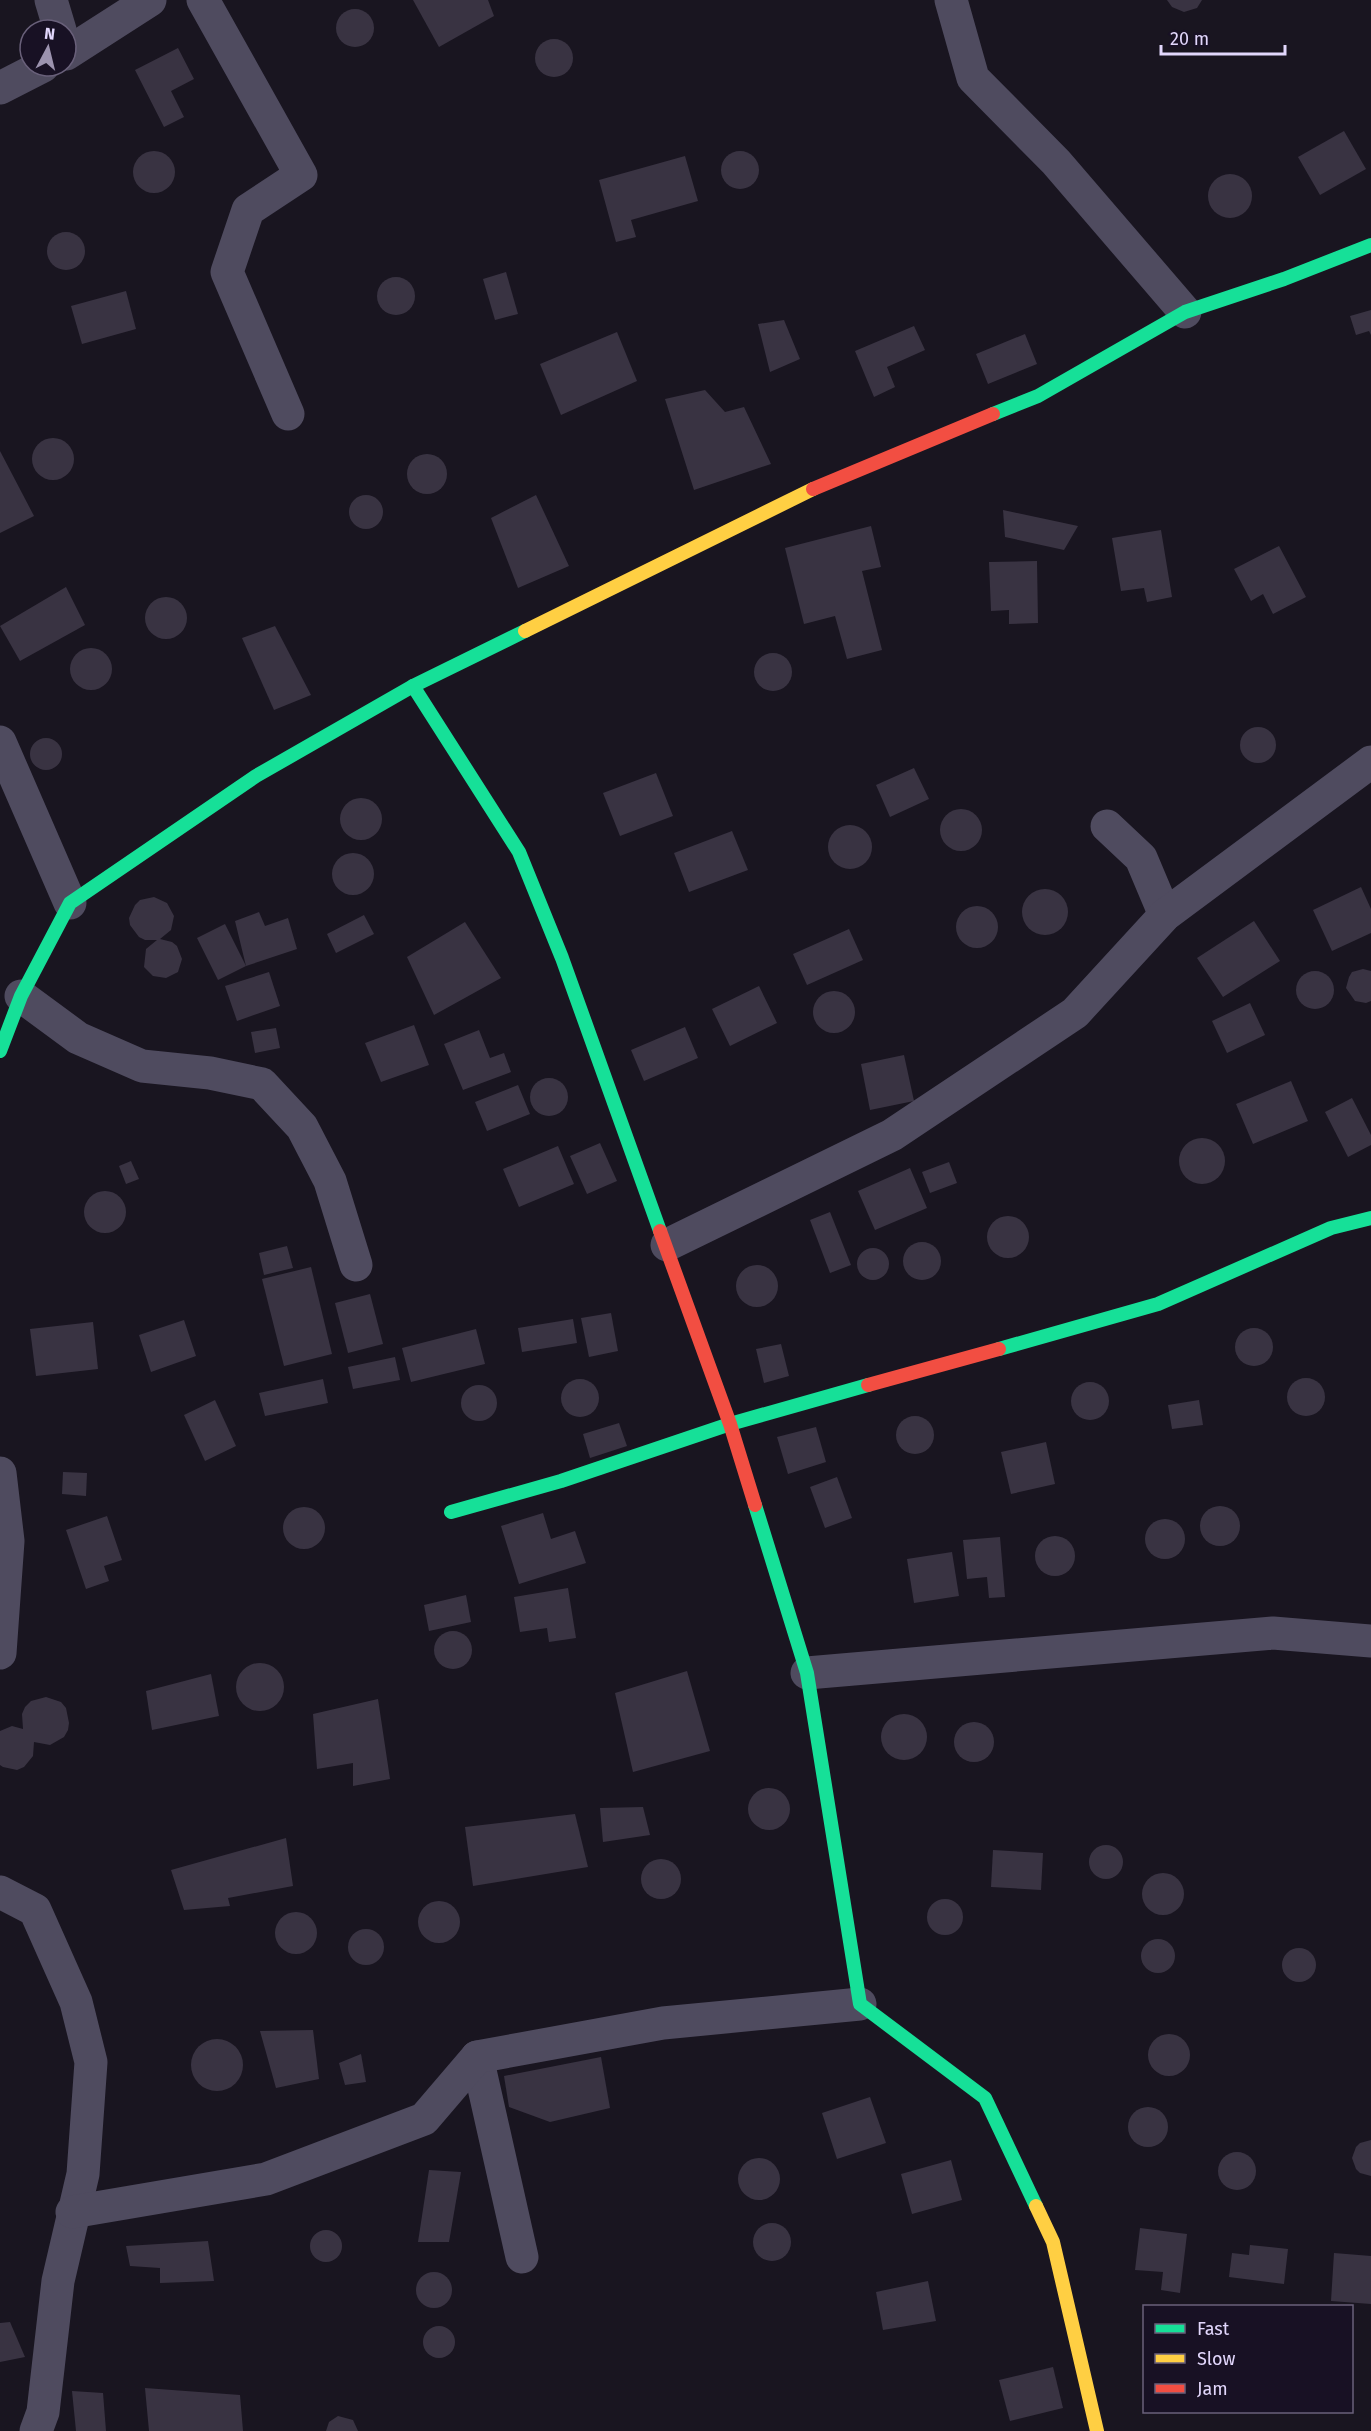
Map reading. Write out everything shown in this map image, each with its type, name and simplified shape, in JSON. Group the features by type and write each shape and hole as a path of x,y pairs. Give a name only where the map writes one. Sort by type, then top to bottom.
{"street":[{"path":"51,0 55,18"},
{"path":"78,40 150,0"},
{"path":"203,0 301,175 248,210 227,272 288,414"},
{"path":"951,0 973,78 1056,162 1185,312"},
{"path":"0,88 18,77"},
{"path":"0,1051 21,996 70,903 256,776 413,686 816,487 1038,396 1185,312 1284,279 1371,245"},
{"path":"413,686 519,852 562,958 668,1245 730,1424 807,1673 860,2004"},
{"path":"0,742 70,903"},
{"path":"668,1245 892,1135 1075,1012 1164,915 1371,762"},
{"path":"1107,826 1141,858 1164,915"},
{"path":"21,996 78,1038 142,1066 210,1073 262,1084 302,1127 326,1172 356,1265"},
{"path":"452,1512 561,1481 730,1424 1158,1304 1331,1228 1371,1218"},
{"path":"0,1473 8,1541 0,1653"},
{"path":"807,1673 1273,1633 1371,1641"},
{"path":"0,1892 35,1910 76,2002 91,2062 83,2174 72,2212 58,2281 43,2412 36,2431"},
{"path":"72,2212 266,2179 424,2119 477,2057 663,2023 860,2004 984,2098 1053,2242 1097,2431"},
{"path":"477,2057 522,2257"}],"building":[{"path":"413,0 488,0 494,16 439,47"},
{"path":"1167,0 1202,0 1197,8 1184,12 1172,7"},
{"path":"355,9 362,10 368,15 373,21 373,35 368,41 362,46 355,47 348,46 342,41 337,35 336,28 337,21 342,15 348,10"},
{"path":"554,39 568,44 573,58 568,72 554,77 540,72 535,58 540,44"},
{"path":"178,48 194,79 171,91 184,117 164,127 135,70"},
{"path":"1344,131 1366,169 1320,195 1298,157"},
{"path":"154,151 169,157 175,172 169,187 154,193 139,187 133,172 139,157"},
{"path":"740,151 747,152 753,157 758,163 758,177 753,183 747,188 740,189 733,188 727,183 722,177 721,170 722,163 727,157 733,152"},
{"path":"685,156 698,201 631,220 636,237 616,242 599,180"},
{"path":"1230,174 1245,181 1252,196 1245,211 1230,218 1215,211 1208,196 1215,181"},
{"path":"66,232 80,237 85,251 80,265 66,270 52,265 47,251 52,237"},
{"path":"506,272 518,314 495,320 483,279"},
{"path":"396,277 410,282 415,296 410,310 396,315 382,310 377,296 382,282"},
{"path":"126,291 136,329 82,344 71,306"},
{"path":"1371,310 1371,335 1369,331 1356,335 1350,316"},
{"path":"784,320 800,359 770,372 758,324"},
{"path":"914,326 925,350 887,367 895,387 874,397 855,351"},
{"path":"617,332 637,381 561,415 540,364"},
{"path":"1025,334 1037,364 988,384 976,354"},
{"path":"705,390 725,412 744,407 771,464 694,490 665,399"},
{"path":"53,438 61,439 68,444 73,451 73,467 68,474 61,479 53,480 45,479 38,474 33,467 32,459 33,451 38,444 45,439"},
{"path":"0,451 34,516 0,533"},
{"path":"427,454 435,455 441,460 446,466 446,482 441,488 435,493 427,494 419,493 413,488 408,482 407,474 408,466 413,460 419,455"},
{"path":"366,495 378,500 383,512 378,524 366,529 354,524 349,512 354,500"},
{"path":"536,495 569,566 518,588 491,518"},
{"path":"1003,510 1078,526 1064,550 1005,537"},
{"path":"871,526 881,567 862,571 882,650 847,659 835,616 804,624 785,548"},
{"path":"1161,530 1172,597 1147,602 1144,588 1121,591 1112,538"},
{"path":"1279,546 1306,597 1273,614 1263,594 1251,601 1234,569"},
{"path":"1037,561 1038,623 1009,624 1009,610 991,611 989,562"},
{"path":"66,587 85,625 20,661 0,626"},
{"path":"166,597 181,603 187,618 181,633 166,639 151,633 145,618 151,603"},
{"path":"275,626 311,695 274,710 242,638"},
{"path":"91,648 106,654 112,669 106,684 91,690 76,684 70,669 76,654"},
{"path":"773,653 786,659 792,672 786,685 773,691 760,685 754,672 760,659"},
{"path":"1258,727 1271,732 1276,745 1271,758 1258,763 1245,758 1240,745 1245,732"},
{"path":"46,738 58,742 62,754 58,766 46,770 34,766 30,754 34,742"},
{"path":"914,768 929,799 890,817 876,785"},
{"path":"656,773 673,816 620,836 603,793"},
{"path":"361,798 376,804 382,819 376,834 361,840 346,834 340,819 346,804"},
{"path":"961,809 976,815 982,830 976,845 961,851 946,845 940,830 946,815"},
{"path":"850,825 866,831 872,847 866,863 850,869 834,863 828,847 834,831"},
{"path":"732,831 748,870 689,892 674,853"},
{"path":"353,853 368,859 374,874 368,889 353,895 338,889 332,874 338,859"},
{"path":"1361,887 1371,909 1371,933 1332,951 1313,910"},
{"path":"1045,889 1061,896 1068,912 1061,928 1045,935 1029,928 1022,912 1029,896"},
{"path":"154,897 167,903 174,916 171,930 160,939 177,946 182,959 178,972 166,978 153,976 144,967 146,949 157,940 145,940 139,937 130,925 129,918 135,905 140,900"},
{"path":"977,906 985,907 992,912 997,919 997,935 992,942 985,947 977,948 969,947 962,942 957,935 956,927 957,919 962,912 969,907"},
{"path":"259,912 265,926 288,918 297,949 246,966 235,921"},
{"path":"364,915 374,934 336,953 327,934"},
{"path":"1254,921 1280,961 1223,997 1197,958"},
{"path":"465,922 501,978 434,1015 407,957"},
{"path":"225,924 246,966 218,980 197,938"},
{"path":"849,929 863,960 807,985 793,954"},
{"path":"1363,969 1371,971 1371,1001 1366,1003 1355,1001 1346,988 1352,972"},
{"path":"1315,971 1329,976 1334,990 1329,1004 1315,1009 1301,1004 1296,990 1301,976"},
{"path":"269,972 280,1006 237,1021 225,986"},
{"path":"759,986 777,1023 730,1046 712,1009"},
{"path":"834,991 849,997 855,1012 849,1027 834,1033 819,1027 813,1012 819,997"},
{"path":"1250,1003 1265,1035 1227,1053 1212,1021"},
{"path":"414,1025 429,1065 381,1082 365,1043"},
{"path":"685,1027 698,1058 644,1081 631,1050"},
{"path":"276,1028 280,1048 255,1053 251,1032"},
{"path":"479,1030 490,1058 504,1053 511,1072 463,1090 444,1044"},
{"path":"904,1055 914,1101 870,1110 861,1064"},
{"path":"549,1078 562,1084 568,1097 562,1110 549,1116 536,1110 530,1097 536,1084"},
{"path":"1291,1081 1308,1121 1253,1144 1236,1104"},
{"path":"518,1085 530,1114 487,1131 475,1102"},
{"path":"1352,1098 1371,1135 1371,1145 1348,1157 1325,1112"},
{"path":"1202,1138 1218,1145 1225,1161 1218,1177 1202,1184 1186,1177 1179,1161 1186,1145"},
{"path":"600,1143 617,1181 587,1194 570,1156"},
{"path":"558,1146 574,1184 519,1207 503,1169"},
{"path":"131,1161 139,1179 126,1184 119,1166"},
{"path":"949,1162 957,1183 930,1193 922,1172"},
{"path":"910,1168 927,1208 875,1230 858,1191"},
{"path":"105,1191 120,1197 126,1212 120,1227 105,1233 90,1227 84,1212 90,1197"},
{"path":"830,1212 851,1265 830,1273 810,1220"},
{"path":"1008,1216 1023,1222 1029,1237 1023,1252 1008,1258 993,1252 987,1237 993,1222"},
{"path":"922,1242 935,1248 941,1261 935,1274 922,1280 909,1274 903,1261 909,1248"},
{"path":"287,1246 293,1268 264,1275 259,1253"},
{"path":"873,1248 885,1252 889,1264 885,1276 873,1280 861,1276 857,1264 861,1252"},
{"path":"757,1265 772,1271 778,1286 772,1301 757,1307 742,1301 736,1286 742,1271"},
{"path":"311,1267 332,1354 284,1366 262,1279"},
{"path":"370,1294 383,1344 348,1353 335,1303"},
{"path":"611,1313 618,1351 589,1357 581,1318"},
{"path":"573,1319 577,1343 522,1352 518,1328"},
{"path":"184,1320 196,1356 151,1372 139,1335"},
{"path":"93,1322 98,1369 36,1376 30,1329"},
{"path":"1254,1328 1267,1334 1273,1347 1267,1360 1254,1366 1241,1360 1235,1347 1241,1334"},
{"path":"476,1329 485,1364 411,1382 402,1348"},
{"path":"781,1344 789,1376 764,1383 756,1349"},
{"path":"395,1357 400,1380 353,1389 348,1367"},
{"path":"1306,1378 1320,1383 1325,1397 1320,1411 1306,1416 1292,1411 1287,1397 1292,1383"},
{"path":"323,1379 328,1403 265,1416 259,1393"},
{"path":"580,1379 587,1380 593,1385 598,1391 598,1405 593,1411 587,1416 580,1417 573,1416 567,1411 562,1405 561,1398 562,1391 567,1385 573,1380"},
{"path":"1090,1382 1103,1388 1109,1401 1103,1414 1090,1420 1077,1414 1071,1401 1077,1388"},
{"path":"479,1385 492,1390 497,1403 492,1416 479,1421 466,1416 461,1403 466,1390"},
{"path":"215,1400 236,1446 205,1461 184,1415"},
{"path":"1199,1400 1203,1425 1172,1429 1168,1405"},
{"path":"915,1416 929,1421 934,1435 929,1449 915,1454 901,1449 896,1435 901,1421"},
{"path":"619,1423 627,1446 590,1458 583,1434"},
{"path":"816,1427 826,1462 788,1474 777,1437"},
{"path":"1046,1442 1055,1484 1011,1494 1001,1452"},
{"path":"63,1472 87,1473 86,1496 62,1494"},
{"path":"837,1477 852,1518 825,1528 810,1487"},
{"path":"1220,1506 1234,1512 1240,1526 1234,1540 1220,1546 1206,1540 1200,1526 1206,1512"},
{"path":"304,1507 312,1508 319,1513 324,1520 324,1536 319,1543 312,1548 304,1549 296,1548 289,1543 284,1536 283,1528 284,1520 289,1513 296,1508"},
{"path":"543,1513 551,1539 575,1531 586,1563 519,1584 501,1526"},
{"path":"107,1516 122,1560 104,1566 109,1581 86,1589 66,1530"},
{"path":"1165,1519 1173,1520 1179,1525 1184,1531 1184,1547 1179,1553 1173,1558 1165,1559 1157,1558 1151,1553 1146,1547 1145,1539 1146,1531 1151,1525 1157,1520"},
{"path":"1055,1536 1069,1542 1075,1556 1069,1570 1055,1576 1041,1570 1035,1556 1041,1542"},
{"path":"1000,1537 1005,1597 989,1598 987,1577 967,1579 963,1540"},
{"path":"952,1552 959,1596 914,1603 907,1559"},
{"path":"568,1588 576,1638 549,1642 547,1628 520,1632 514,1597"},
{"path":"466,1595 471,1622 429,1631 424,1605"},
{"path":"453,1631 467,1636 472,1650 467,1664 453,1669 439,1664 434,1650 439,1636"},
{"path":"260,1663 277,1670 284,1687 277,1704 260,1711 243,1704 236,1687 243,1670"},
{"path":"687,1671 710,1751 633,1772 615,1693"},
{"path":"211,1674 219,1716 152,1730 146,1691"},
{"path":"46,1697 61,1702 66,1708 69,1723 64,1737 50,1745 34,1742 33,1756 24,1767 17,1770 3,1767 0,1765 0,1731 12,1726 23,1729 22,1714 25,1707 31,1701"},
{"path":"378,1699 390,1779 353,1786 353,1763 317,1769 313,1714"},
{"path":"904,1714 920,1721 927,1737 920,1753 904,1760 888,1753 881,1737 888,1721"},
{"path":"974,1722 988,1728 994,1742 988,1756 974,1762 960,1756 954,1742 960,1728"},
{"path":"769,1788 784,1794 790,1809 784,1824 769,1830 754,1824 748,1809 754,1794"},
{"path":"643,1807 650,1835 603,1842 600,1808"},
{"path":"575,1814 588,1867 473,1886 465,1827"},
{"path":"286,1838 293,1886 228,1898 230,1906 184,1910 171,1870"},
{"path":"1106,1845 1118,1850 1123,1862 1118,1874 1106,1879 1094,1874 1089,1862 1094,1850"},
{"path":"993,1850 1043,1853 1041,1890 991,1887"},
{"path":"661,1859 669,1860 675,1865 680,1871 680,1887 675,1893 669,1898 661,1899 653,1898 647,1893 642,1887 641,1879 642,1871 647,1865 653,1860"},
{"path":"1163,1873 1171,1874 1178,1879 1183,1886 1183,1902 1178,1909 1171,1914 1163,1915 1155,1914 1148,1909 1143,1902 1142,1894 1143,1886 1148,1879 1155,1874"},
{"path":"945,1899 958,1904 963,1917 958,1930 945,1935 932,1930 927,1917 932,1904"},
{"path":"439,1901 447,1902 454,1907 459,1914 459,1930 454,1937 447,1942 439,1943 431,1942 424,1937 419,1930 418,1922 419,1914 424,1907 431,1902"},
{"path":"296,1912 304,1913 311,1918 316,1925 316,1941 311,1948 304,1953 296,1954 288,1953 281,1948 276,1941 275,1933 276,1925 281,1918 288,1913"},
{"path":"366,1929 378,1935 384,1947 378,1959 366,1965 354,1959 348,1947 354,1935"},
{"path":"1158,1939 1170,1944 1175,1956 1170,1968 1158,1973 1146,1968 1141,1956 1146,1944"},
{"path":"1299,1948 1311,1953 1316,1965 1311,1977 1299,1982 1287,1977 1282,1965 1287,1953"},
{"path":"313,2030 319,2079 276,2088 260,2031"},
{"path":"1169,2034 1184,2040 1190,2055 1184,2070 1169,2076 1154,2070 1148,2055 1154,2040"},
{"path":"217,2039 227,2041 235,2047 241,2055 243,2065 241,2075 235,2083 227,2089 217,2091 207,2089 199,2083 193,2075 191,2065 193,2055 199,2047 207,2041"},
{"path":"361,2054 366,2082 345,2085 339,2063"},
{"path":"601,2057 610,2108 550,2122 509,2107 504,2076"},
{"path":"870,2097 886,2143 837,2159 822,2113"},
{"path":"1148,2107 1162,2113 1168,2127 1162,2141 1148,2147 1134,2141 1128,2127 1134,2113"},
{"path":"1371,2140 1371,2176 1360,2173 1352,2158 1360,2143"},
{"path":"1237,2152 1250,2158 1256,2171 1250,2184 1237,2190 1224,2184 1218,2171 1224,2158"},
{"path":"759,2158 767,2159 774,2164 779,2171 779,2187 774,2194 767,2199 759,2200 751,2199 744,2194 739,2187 738,2179 739,2171 744,2164 751,2159"},
{"path":"951,2160 962,2200 912,2214 901,2174"},
{"path":"429,2170 461,2172 449,2242 418,2242"},
{"path":"772,2223 786,2228 791,2242 786,2256 772,2261 758,2256 753,2242 758,2228"},
{"path":"1140,2228 1187,2234 1180,2293 1161,2290 1163,2272 1135,2270"},
{"path":"326,2230 337,2235 342,2246 337,2257 326,2262 315,2257 310,2246 315,2235"},
{"path":"208,2241 214,2281 160,2283 160,2268 130,2266 126,2246"},
{"path":"1250,2245 1288,2249 1284,2284 1229,2277 1232,2253 1249,2255"},
{"path":"1334,2253 1371,2256 1371,2304 1331,2301"},
{"path":"434,2272 447,2277 452,2290 447,2303 434,2308 421,2303 416,2290 421,2277"},
{"path":"928,2281 936,2321 883,2330 876,2292"},
{"path":"10,2322 25,2357 0,2362 0,2323"},
{"path":"439,2326 450,2331 455,2342 450,2353 439,2358 428,2353 423,2342 428,2331"},
{"path":"1053,2367 1063,2408 1010,2421 999,2380"},
{"path":"145,2388 240,2395 243,2431 149,2431"},
{"path":"72,2391 103,2393 106,2431 76,2431"},
{"path":"338,2416 353,2420 358,2431 326,2431 329,2422"}],"traffic: fast":[{"path":"993,414 1038,396 1185,312 1284,279 1371,245"},
{"path":"0,1051 21,996 70,903 256,776 413,686 525,631"},
{"path":"413,686 519,852 562,958 660,1231"},
{"path":"999,1349 1158,1304 1331,1228 1371,1218"},
{"path":"451,1512 561,1481 730,1424 868,1385"},
{"path":"755,1505 807,1673 860,2004 985,2098 1036,2206"}],"traffic: slow":[{"path":"525,631 813,489"},
{"path":"1036,2206 1053,2242 1097,2431"}],"traffic: jam":[{"path":"813,489 993,414"},
{"path":"660,1231 730,1424 755,1505"},
{"path":"868,1385 999,1349"}]}
